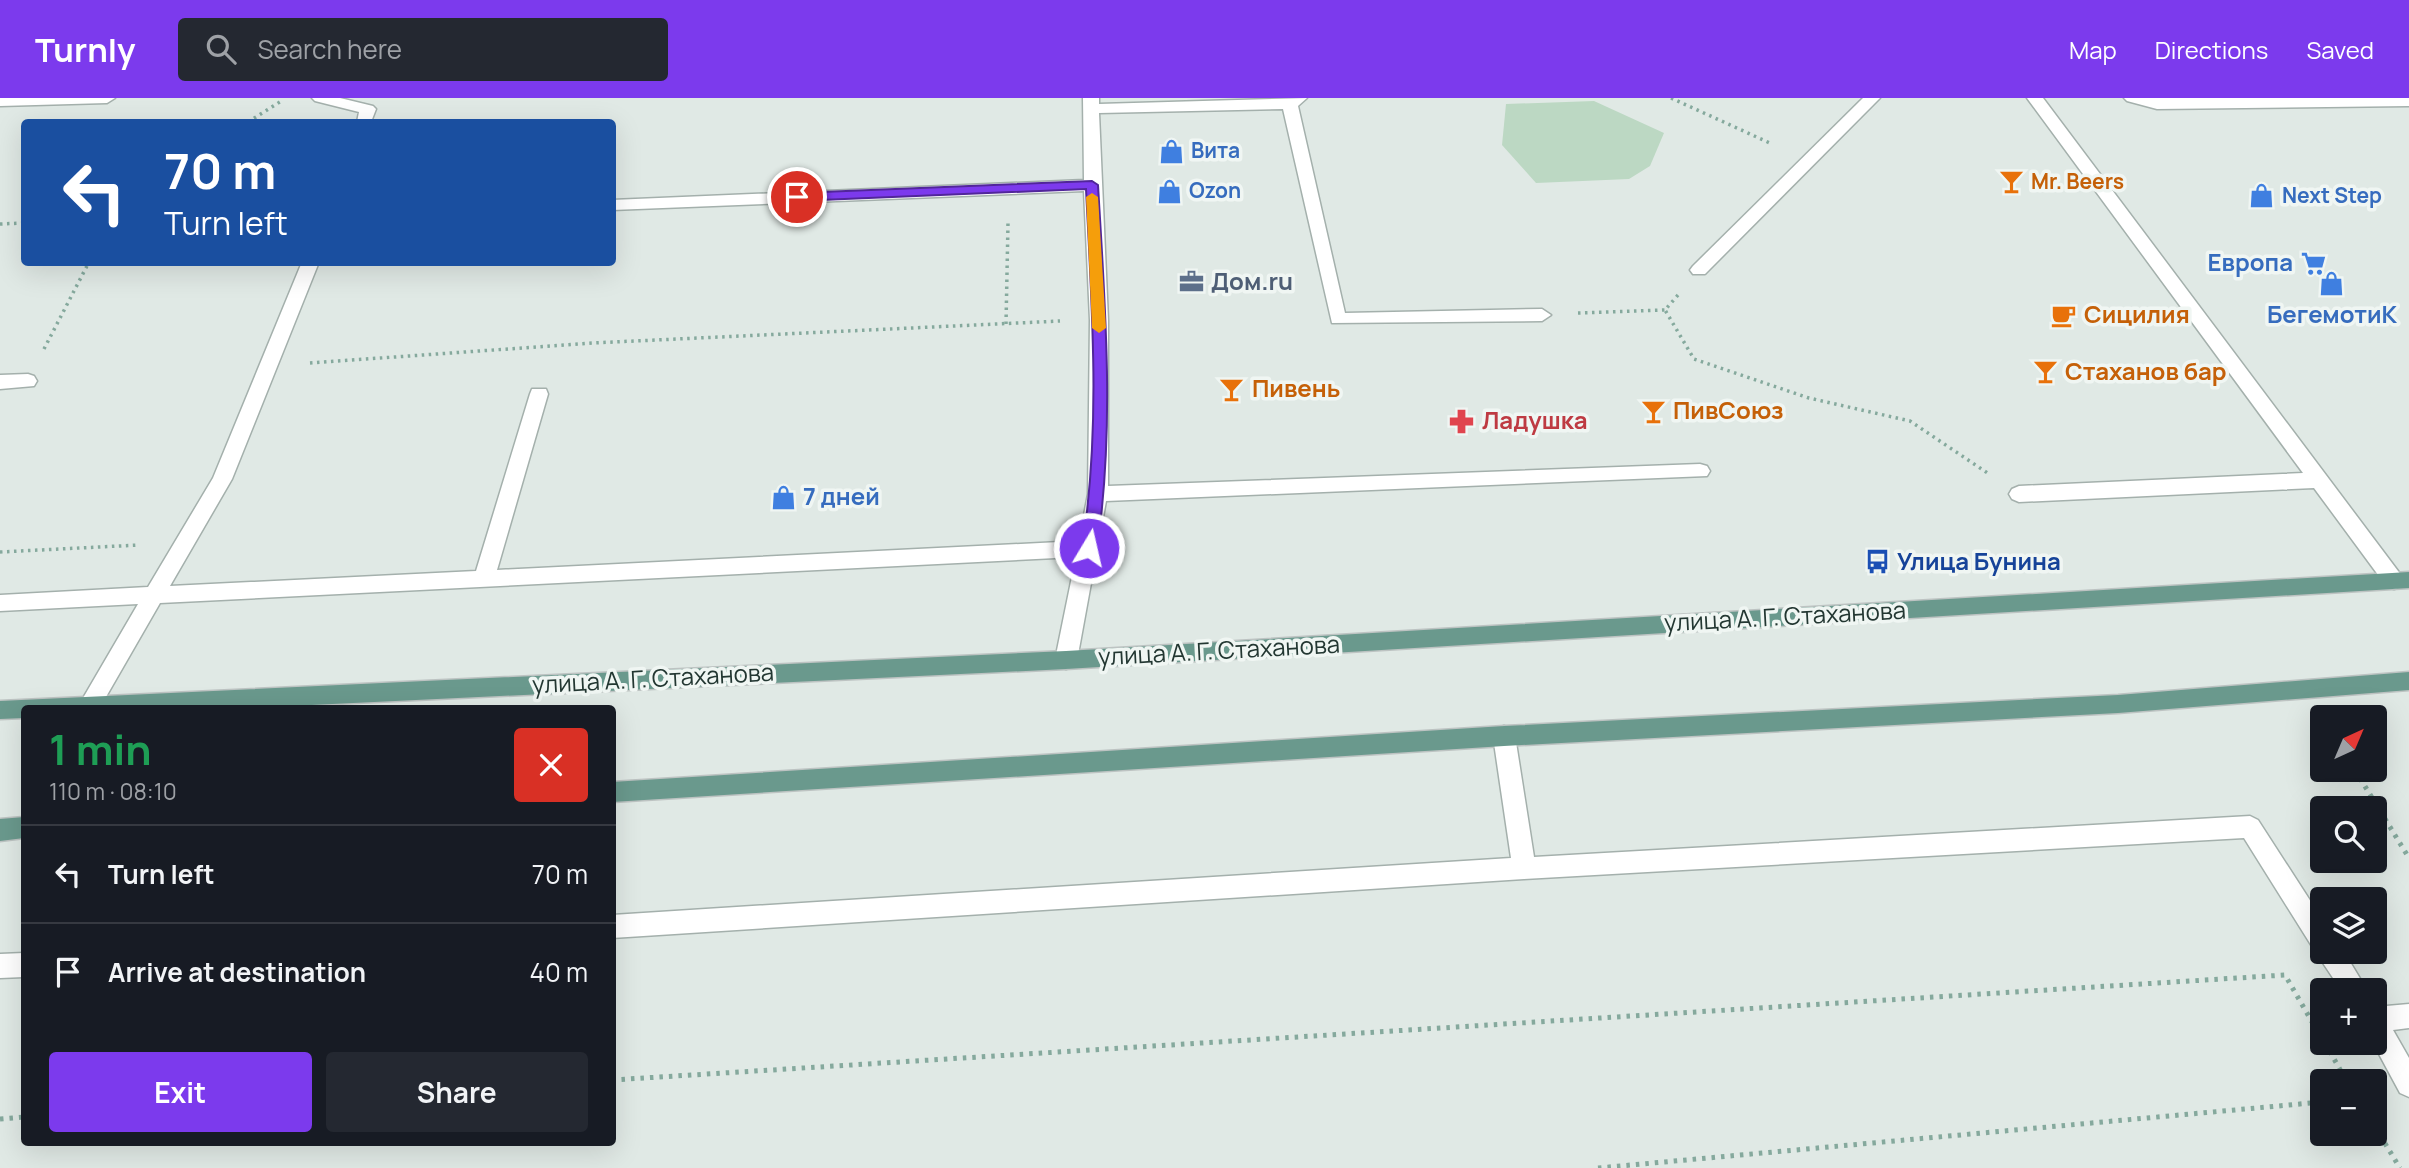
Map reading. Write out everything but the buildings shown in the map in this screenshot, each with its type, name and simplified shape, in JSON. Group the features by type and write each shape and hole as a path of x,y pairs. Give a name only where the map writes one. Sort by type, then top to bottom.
{"main road":[{"name":"улица А. Г. Стаханова","path":"90,705 1066,660 2401,580"},
{"path":"616,792 1504,736 2118,704 2409,681"},
{"name":"улица А. Г. Стаханова","path":"0,710 21,709"},
{"path":"0,830 21,828"}],"street":[{"path":"0,102 107,98"},
{"path":"320,98 366,116 382,98"},
{"path":"1699,270 1872,98"},
{"path":"2035,98 2320,480 2401,580"},
{"path":"2132,98 2157,104 2409,100"},
{"path":"1066,660 1098,494 1099,320 1090,104 1295,101 1338,319 1542,315"},
{"path":"616,205 1092,185"},
{"path":"90,705 222,479 309,266"},
{"path":"0,382 27,381"},
{"path":"484,578 539,394"},
{"path":"1098,494 1700,471"},
{"path":"2020,494 2320,480"},
{"path":"0,603 1089,548"},
{"path":"1504,736 1524,868"},
{"path":"616,927 1524,868 2250,827 2310,921"},
{"path":"0,966 21,964"},
{"path":"2387,1019 2409,1016"},
{"path":"2387,1043 2409,1084"}],"path":[{"path":"253,119 285,98"},
{"path":"1671,98 1809,161"},
{"path":"1006,324 1008,188"},
{"path":"0,224 21,223"},
{"path":"27,381 87,266"},
{"path":"1542,315 1665,310 1699,270"},
{"path":"1665,310 1694,359 1809,398 1910,421 2020,494"},
{"path":"267,366 592,343 1099,320"},
{"path":"0,552 185,543"},
{"path":"2362,782 2409,858"},
{"path":"616,1080 2285,975 2310,1018"},
{"path":"1598,1168 2310,1103"},
{"path":"0,1119 21,1117"},
{"path":"2387,1146 2400,1168"}],"green space":[{"path":"1594,101 1664,133 1650,166 1629,179 1536,183 1502,145 1506,104"}],"slow traffic":[{"path":"1092,197 1099,328"}],"place":[{"name":"Вита","path":"1171,151"},
{"name":"Mr. Beers","path":"2011,182"},
{"name":"Ozon","path":"1169,191"},
{"name":"Next Step","path":"2262,196"},
{"name":"Европа","path":"2313,263"},
{"name":"Дом.ru","path":"1191,282"},
{"name":"БегемотиК","path":"2332,284"},
{"name":"Сицилия","path":"2064,315"},
{"name":"Стаханов бар","path":"2045,372"},
{"name":"Пивень","path":"1232,389"},
{"name":"ПивСоюз","path":"1653,411"},
{"name":"Ладушка","path":"1462,421"},
{"name":"7 дней","path":"783,497"},
{"name":"Улица Бунина","path":"1877,562"}],"route":[{"path":"797,197 1092,185 1099,320 1098,494 1089,548"}]}
